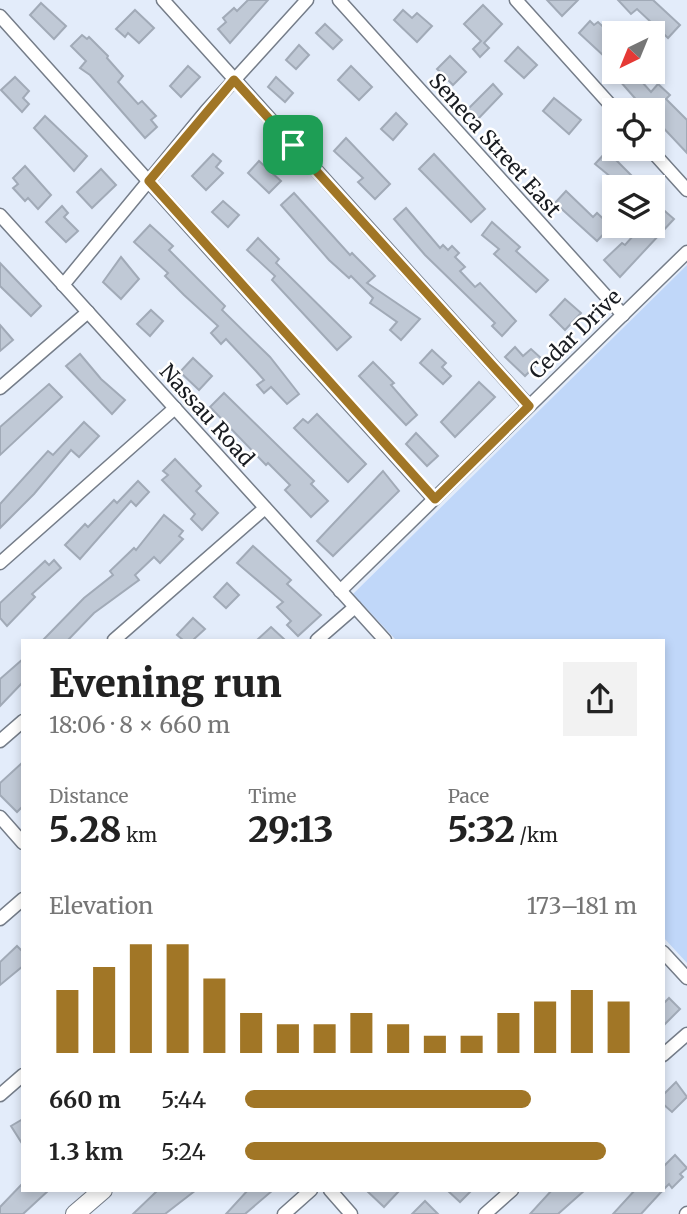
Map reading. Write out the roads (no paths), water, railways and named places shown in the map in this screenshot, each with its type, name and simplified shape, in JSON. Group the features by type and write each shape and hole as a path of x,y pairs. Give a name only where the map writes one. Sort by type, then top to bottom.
{"street":[{"path":"163,0 529,406"},
{"path":"63,285 234,80 307,0"},
{"name":"Seneca Street East","path":"339,0 623,315"},
{"path":"516,0 604,98"},
{"path":"0,16 435,499"},
{"path":"661,161 687,190"},
{"name":"Nassau Road","path":"0,215 384,639"},
{"name":"Cedar Drive","path":"340,591 687,252"},
{"path":"0,388 88,312"},
{"path":"0,563 175,408"},
{"path":"115,639 265,508"},
{"path":"318,639 355,607"},
{"path":"0,741 21,723"},
{"path":"0,817 21,841"},
{"path":"0,919 21,901"},
{"path":"665,954 687,978"},
{"path":"665,1053 687,1034"},
{"path":"0,1095 21,1077"},
{"path":"75,1214 101,1192"},
{"path":"284,1214 309,1192"},
{"path":"332,1192 351,1214"},
{"path":"485,1214 510,1192"}]}
